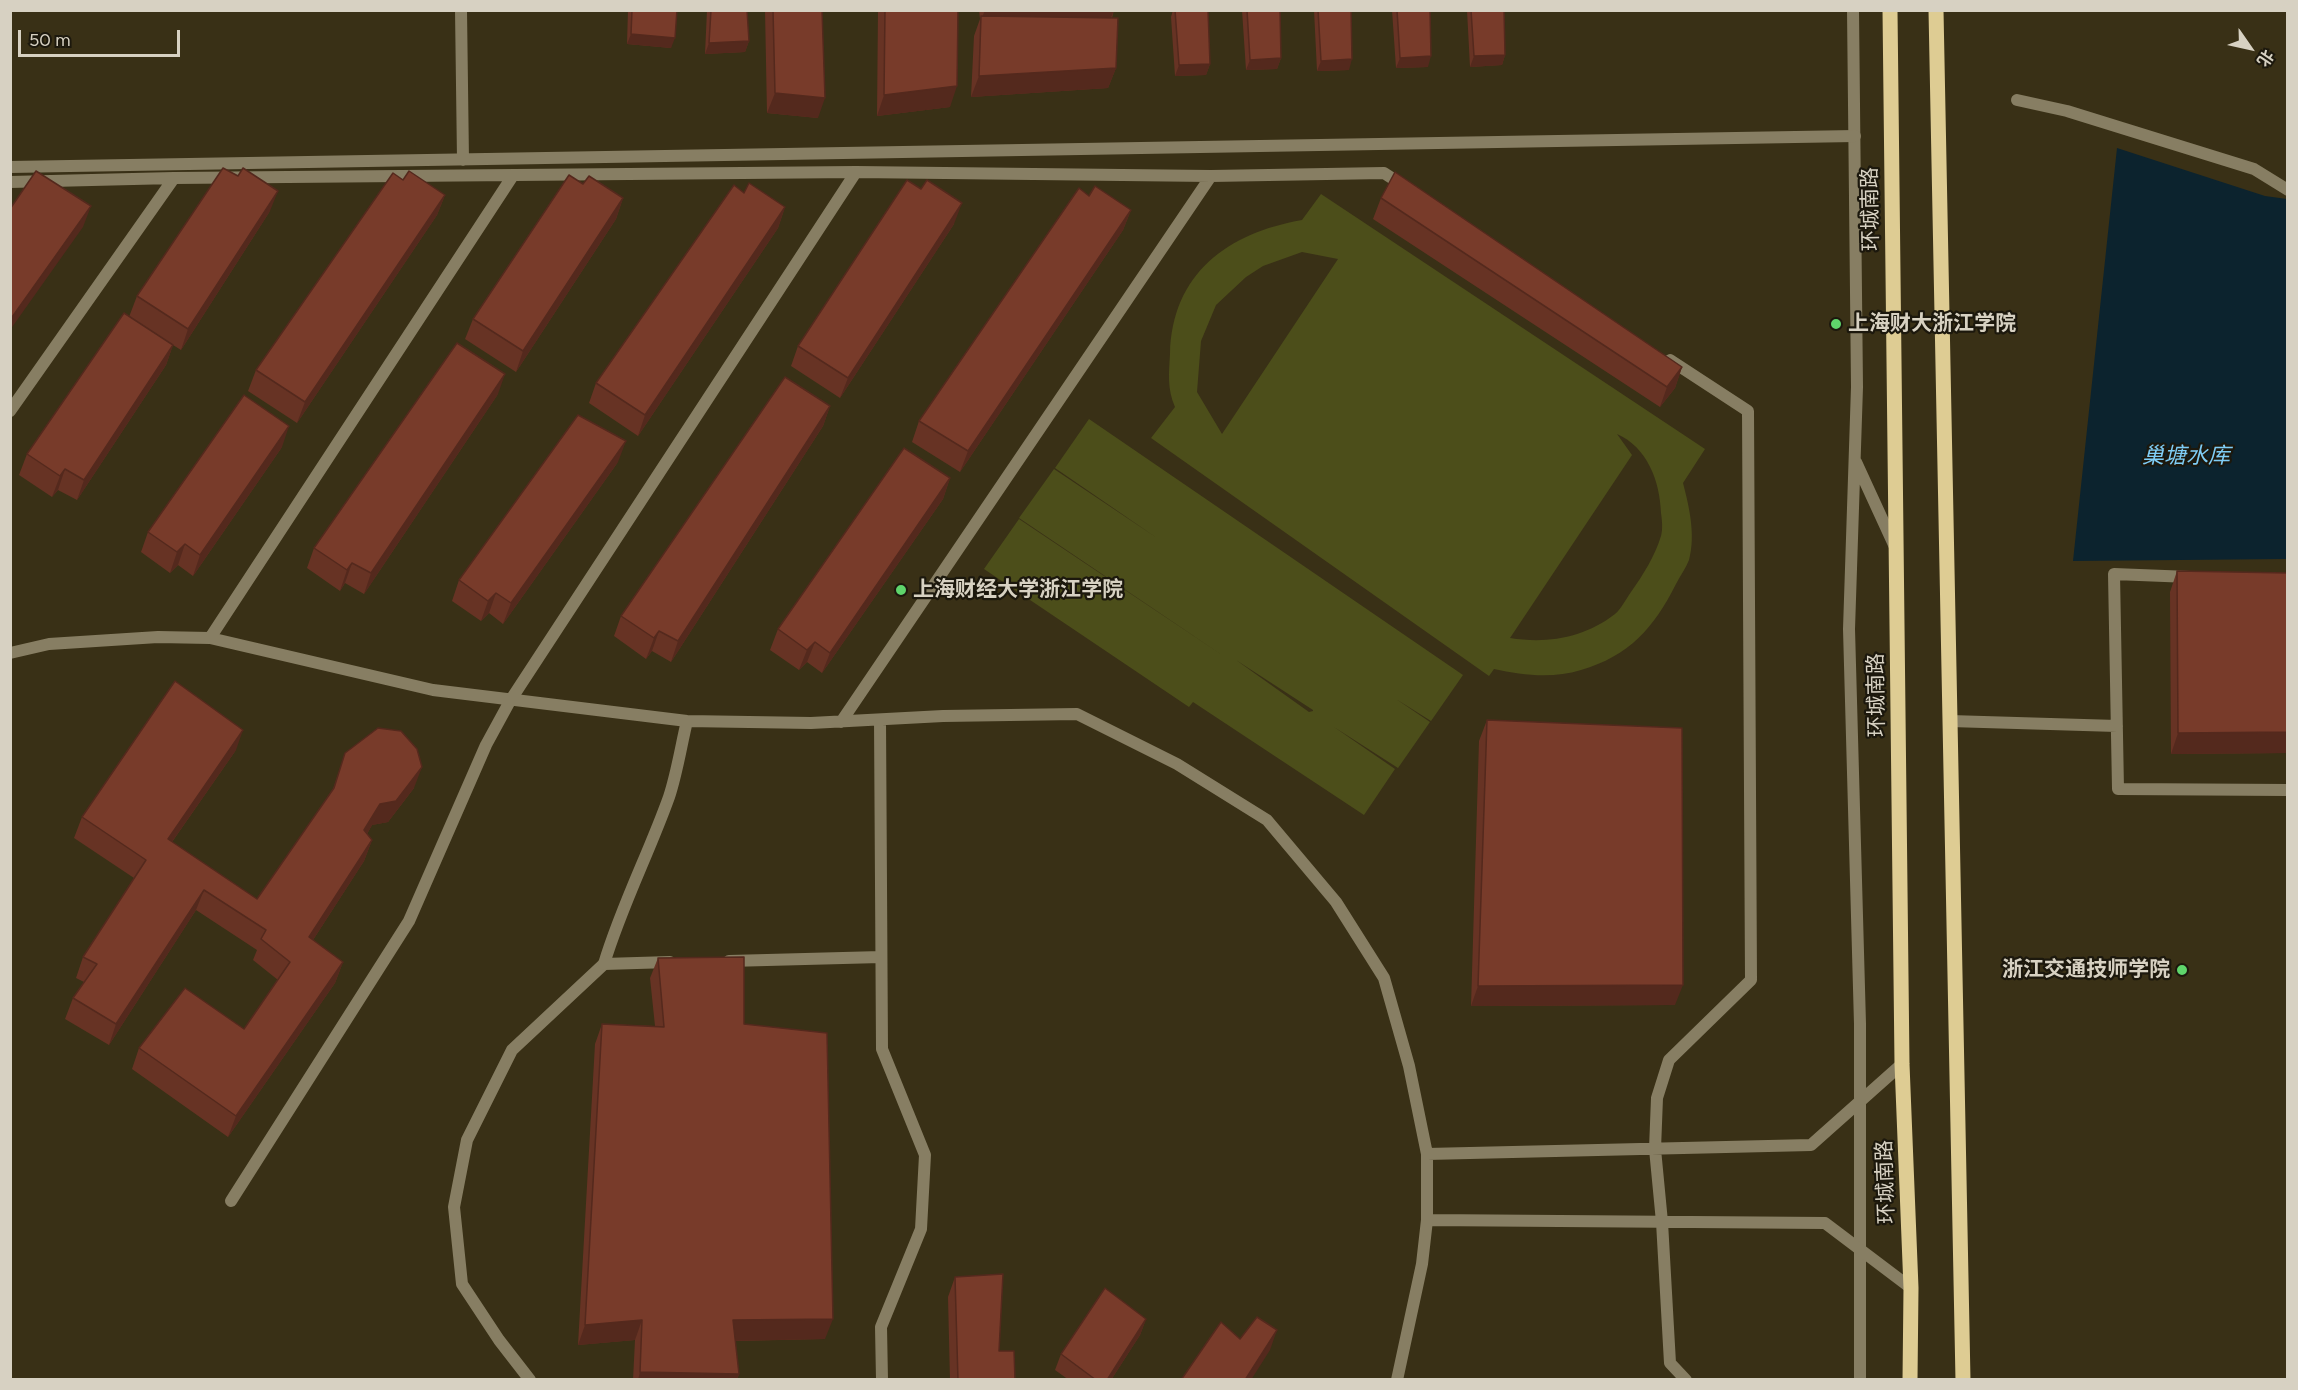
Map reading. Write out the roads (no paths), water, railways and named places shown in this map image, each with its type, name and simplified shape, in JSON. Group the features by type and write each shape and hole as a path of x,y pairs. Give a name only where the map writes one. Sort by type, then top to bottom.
{"main road":[{"name":"环城南路","path":"1890,10 1902,1064 1911,1288 1910,1380"},
{"path":"1936,10 1963,1380"}],"street":[{"path":"461,10 463,160"},
{"path":"1853,10 1857,387 1849,629 1859,1102 1860,1380"},
{"path":"2017,100 2067,111 2254,169 2288,190"},
{"path":"10,167 1855,136"},
{"path":"231,1201 409,921 486,745 510,701 856,172"},
{"path":"10,182 174,178 512,177 856,172 1211,176 1384,173 1414,192"},
{"path":"841,722 1211,176"},
{"path":"210,638 512,177"},
{"path":"10,411 174,178"},
{"path":"1660,353 1748,411 1751,980 1669,1060 1657,1098 1655,1149 1662,1222 1670,1363 1686,1380"},
{"path":"1855,458 1896,549"},
{"path":"2206,577 2114,574 2118,789 2288,790"},
{"path":"10,653 49,644 158,637 210,638 433,690 510,701 581,706 687,721 841,722 1077,714 1177,764 1267,820 1335,903 1384,978 1409,1066 1426,1154 1426,1220 1422,1264 1396,1380"},
{"path":"880,720 882,1049 925,1155 921,1229 881,1326 882,1380"},
{"path":"530,1380 499,1340 462,1284 454,1207 467,1140 512,1050 604,964 614,931 635,886 670,794 687,721"},
{"path":"1950,722 2117,726"},
{"path":"719,961 881,957"},
{"path":"604,964 685,962"},
{"path":"1426,1154 1811,1145 1902,1064"},
{"path":"1426,1220 1825,1223 1911,1288"}],"water":[{"name":"巢塘水库","path":"2117,148 2265,196 2287,199 2287,559 2073,561"}],"place":[{"name":"上海财大浙江学院","path":"1836,324"},
{"name":"上海财经大学浙江学院","path":"901,590"},
{"name":"浙江交通技师学院","path":"2182,970"}]}
